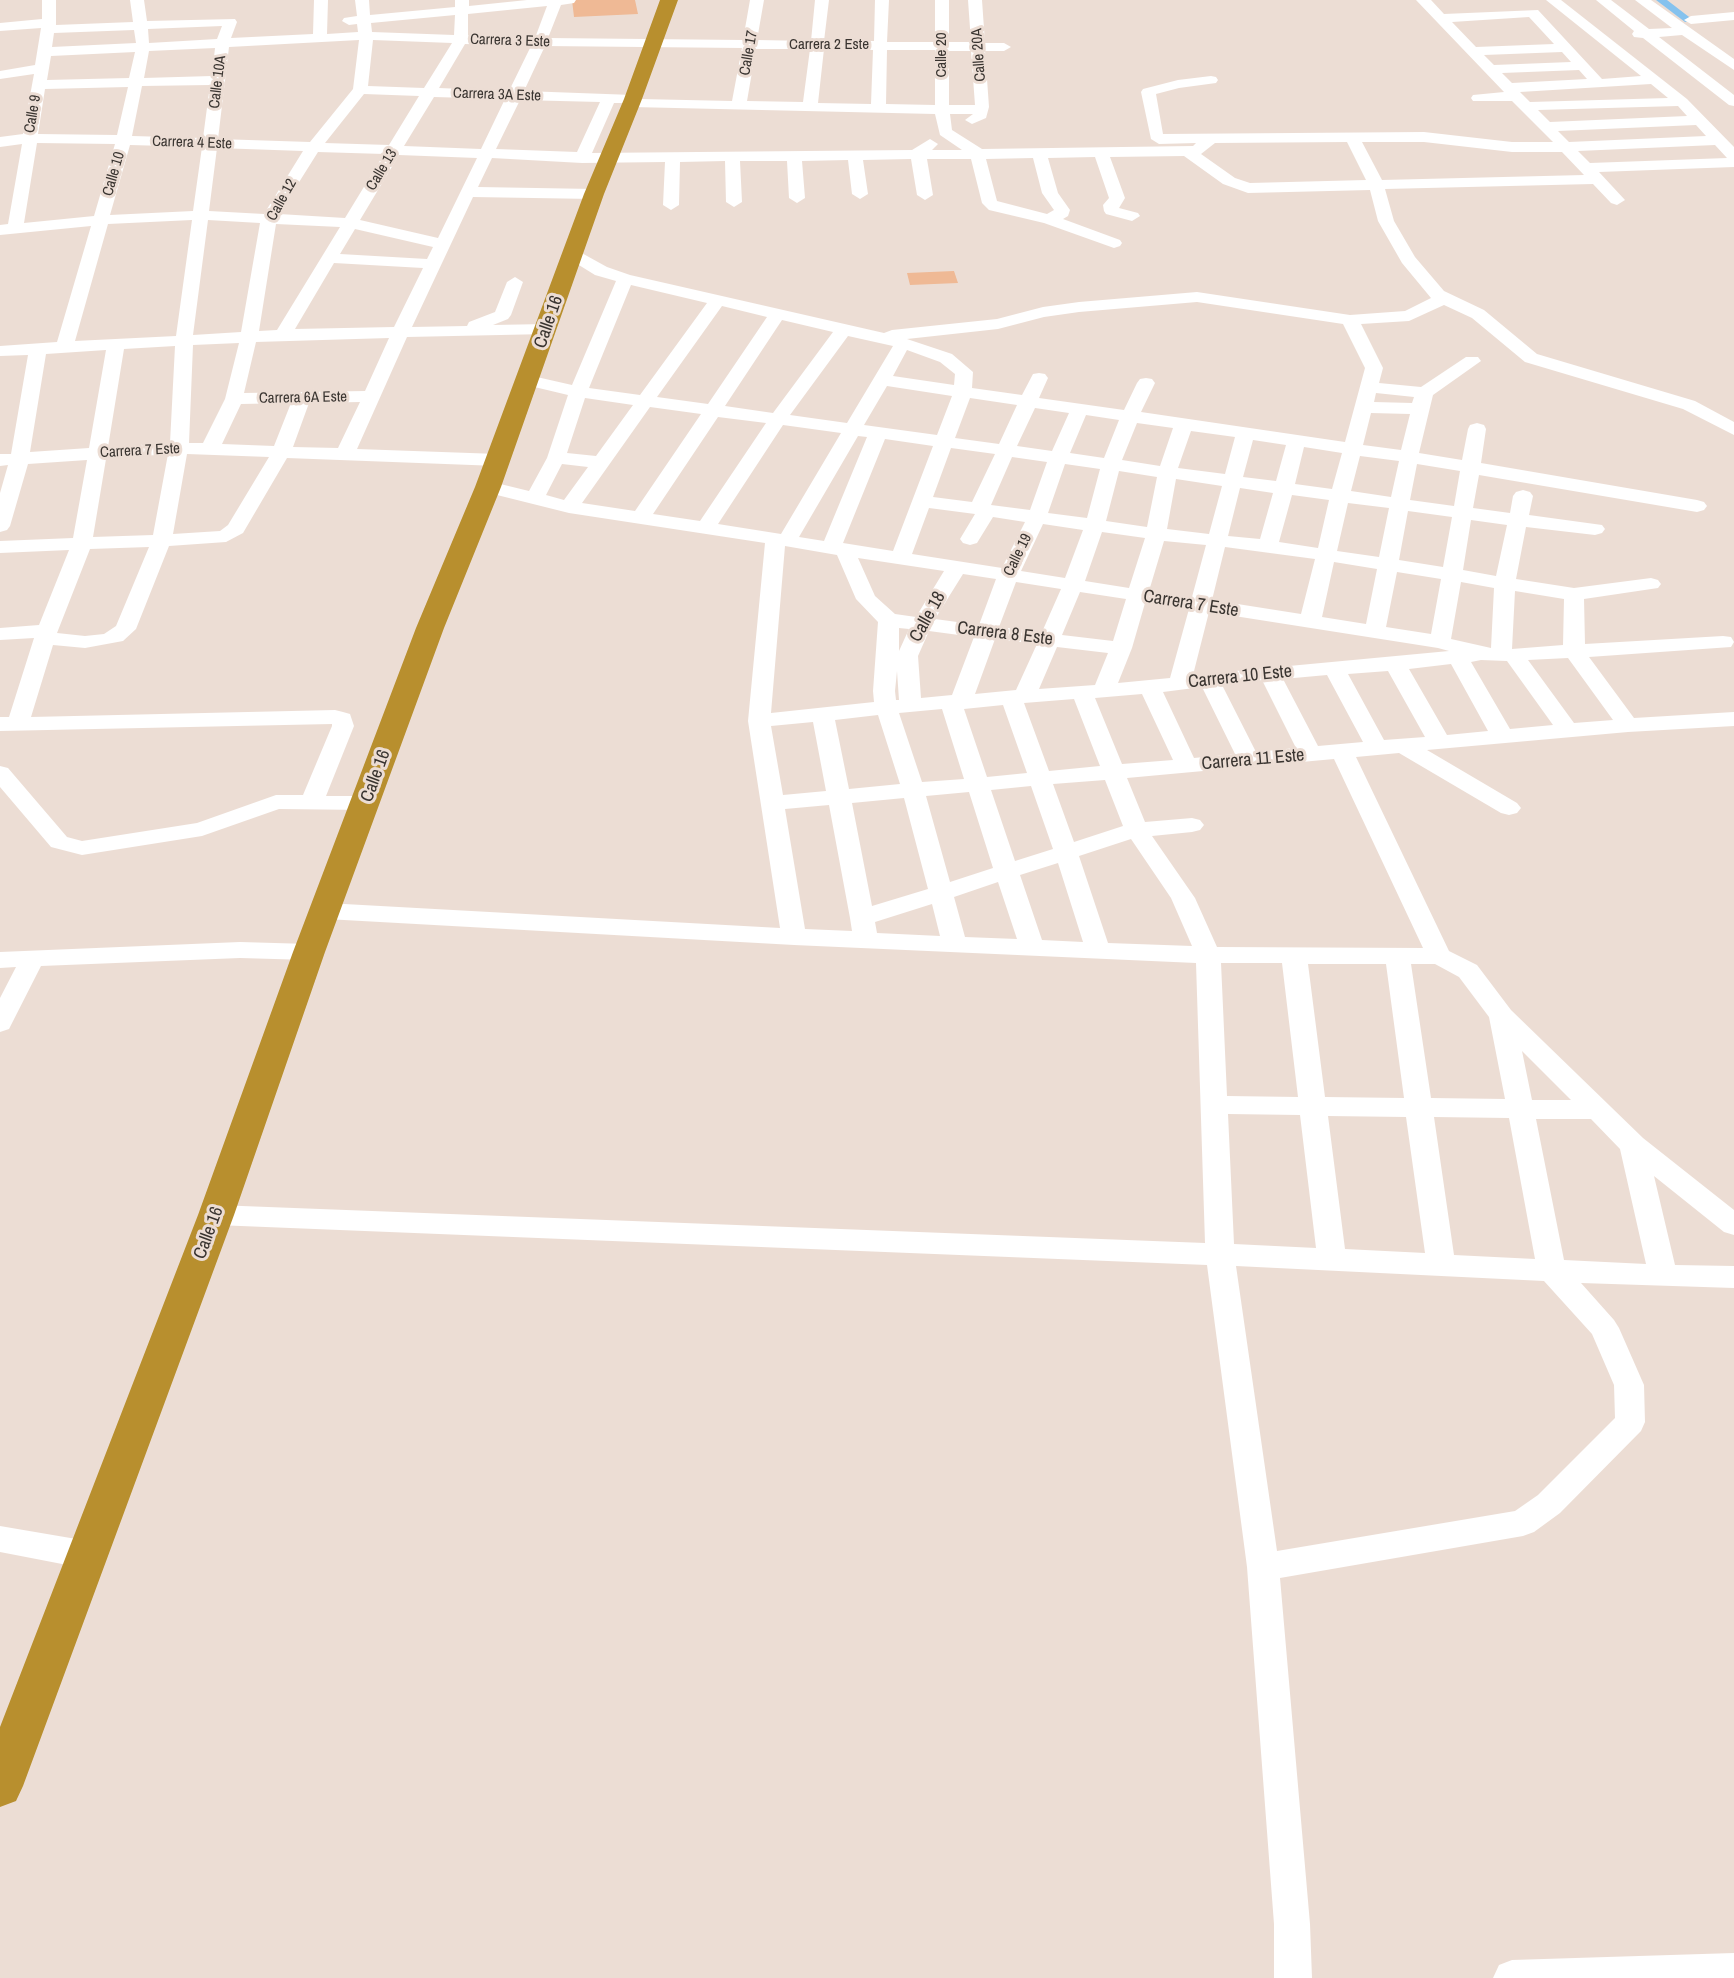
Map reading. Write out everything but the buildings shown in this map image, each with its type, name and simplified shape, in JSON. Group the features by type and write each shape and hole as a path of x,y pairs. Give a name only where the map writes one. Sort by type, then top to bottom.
{"highway":[{"name":"Calle 16","path":"0,1786 216,1215 285,951 326,911 335,802 430,627 528,380 533,329 568,267 594,194 595,158 654,43 669,0"}],"street":[{"name":"Calle 9","path":"7,229 29,138 49,26 49,0"},
{"name":"Calle 10","path":"65,346 124,140 144,47 136,0"},
{"path":"320,39 321,0"},
{"path":"360,90 365,36 362,0"},
{"path":"408,0 409,15"},
{"path":"320,24 409,15 462,5 562,0"},
{"path":"345,454 433,264 562,0"},
{"name":"Calle 17","path":"739,105 757,0"},
{"path":"810,108 822,0"},
{"path":"878,109 882,0"},
{"name":"Calle 20","path":"942,0 942,110 945,132"},
{"name":"Calle 20A","path":"975,0 981,109"},
{"path":"1423,0 1617,200"},
{"path":"1552,0 1659,84"},
{"path":"1642,0 1734,49"},
{"path":"1663,0 1734,66"},
{"path":"1565,10 1608,4 1734,101"},
{"name":"Calle 13","path":"283,334 461,39 462,5"},
{"path":"1719,5 1734,15"},
{"path":"1442,18 1533,14 1599,84"},
{"path":"1474,51 1558,39 1646,34 1734,15"},
{"name":"Calle 10A","path":"0,634 46,635 85,642 116,637 125,629 162,539 179,448 184,340 223,43 230,21 140,25"},
{"path":"0,27 140,25"},
{"path":"1527,32 1558,39"},
{"path":"1457,34 1481,33"},
{"name":"Carrera 3 Este","path":"43,52 365,36 654,43"},
{"name":"Carrera 2 Este","path":"654,43 1004,47"},
{"path":"1491,69 1583,66"},
{"path":"0,75 41,68"},
{"path":"38,85 218,80"},
{"path":"1211,80 1178,84 1148,92 1156,136 1159,140 1424,137 1512,147 1566,147 1734,135"},
{"path":"1518,97 1599,84 1659,84 1686,91 1700,120 1734,156"},
{"path":"1478,98 1686,91 1713,85"},
{"name":"Carrera 3A Este","path":"360,90 810,108 981,109"},
{"name":"Calle 12","path":"210,449 234,399 249,336 270,218 313,147 360,90"},
{"path":"925,195 918,153 945,132 979,116 981,109"},
{"path":"1546,127 1700,120"},
{"path":"945,132 977,153 990,203 995,207 1049,219 1114,243"},
{"name":"Carrera 4 Este","path":"0,142 29,138 124,140 595,158 1187,151"},
{"path":"1352,138 1376,184 1386,221 1408,259 1426,283 1444,298 1478,314 1531,358 1689,405 1734,429"},
{"path":"1187,151 1197,150 1210,140"},
{"path":"1187,151 1229,181 1248,188 1591,173 1734,162"},
{"path":"1039,152 1050,194 1062,210 1062,213 1049,219"},
{"path":"1101,152 1117,198 1111,205 1112,211 1132,216"},
{"path":"855,154 860,194"},
{"path":"794,155 797,198"},
{"path":"732,156 734,202"},
{"path":"671,205 674,157"},
{"path":"1229,181 1241,203"},
{"path":"468,192 594,194"},
{"path":"7,229 101,220 201,215 350,224 443,244"},
{"path":"329,258 433,264"},
{"path":"568,267 601,271"},
{"path":"568,267 601,271 625,279 903,343 946,358 964,372 963,392 900,558"},
{"path":"534,500 556,458 578,392 625,279"},
{"path":"463,330 502,315 515,282"},
{"path":"875,337 998,324 1043,312 1079,307 1197,297 1350,320 1408,316 1444,298"},
{"path":"569,507 718,300"},
{"path":"1369,301 1375,308 1408,316"},
{"path":"640,518 778,314"},
{"path":"1310,622 1340,495 1374,368 1350,320"},
{"path":"705,528 778,419 845,328"},
{"path":"0,351 283,334 533,329"},
{"path":"794,937 759,721 781,540 838,454 903,343"},
{"path":"0,773 59,842 82,848 202,829 276,802 335,802 343,726 342,719 335,717 6,725 46,635 82,543 116,344"},
{"path":"0,526 20,458 38,348"},
{"path":"1365,407 1423,401 1472,361"},
{"path":"970,539 1006,450 1039,378"},
{"path":"528,380 578,392 714,411 1595,529"},
{"path":"881,380 1297,440 1697,506"},
{"path":"1098,950 1039,777 1018,696 1073,585 1095,525 1112,465 1146,383"},
{"path":"1369,387 1423,401"},
{"name":"Carrera 6A Este","path":"234,399 371,396"},
{"path":"0,547 226,536 236,529 281,452 302,398"},
{"path":"1375,632 1408,458 1423,401"},
{"name":"Calle 19","path":"956,703 1008,576 1037,517 1058,458 1080,409"},
{"path":"1184,424 1167,473 1156,534 1121,648 1093,691 1115,771 1136,830 1183,898 1208,955 1220,1255 1263,1567 1292,1923 1293,1978"},
{"path":"1440,642 1477,429"},
{"path":"878,433 838,549 866,599 889,620 898,656 884,691 886,707 913,789 955,945"},
{"path":"1180,683 1202,606 1215,540 1245,433"},
{"path":"1268,546 1297,440"},
{"name":"Carrera 7 Este","path":"0,460 179,448 466,459 493,473 534,500 569,507 1440,642 1498,655"},
{"path":"838,454 868,458"},
{"path":"556,458 601,462"},
{"path":"1523,496 1505,582 1498,655 1568,730"},
{"path":"921,501 1156,534 1268,546 1574,594 1651,584"},
{"name":"Calle 18","path":"910,705 898,656 922,624 957,567"},
{"path":"1574,594 1574,651 1629,725"},
{"name":"Carrera 8 Este","path":"889,620 987,630 1121,648"},
{"name":"Carrera 10 Este","path":"759,721 823,716 886,707 1150,687 1269,673 1498,655 1722,642"},
{"path":"1458,658 1503,737"},
{"path":"1395,664 1440,743"},
{"path":"1334,668 1377,748"},
{"path":"1269,673 1311,755"},
{"path":"1209,680 1249,760"},
{"path":"1150,687 1187,766"},
{"path":"956,703 978,783 1032,948"},
{"path":"823,716 864,929"},
{"name":"Carrera 11 Este","path":"772,803 1568,730 1734,719"},
{"path":"1404,746 1509,808"},
{"path":"1342,752 1439,956"},
{"path":"864,929 941,893 1006,871 1136,830 1192,825"},
{"path":"326,911 794,937 864,929 955,945 1208,955 1439,956 1468,971 1502,1016 1633,1144 1734,1225"},
{"path":"0,960 285,951"},
{"path":"1294,956 1332,1259"},
{"path":"1397,956 1442,1264"},
{"path":"0,1023 32,960"},
{"path":"1263,1567 1523,1523 1549,1504 1630,1422 1629,1385 1604,1328 1552,1270 1502,1016"},
{"path":"1215,1105 1312,1104 1521,1111 1598,1110"},
{"path":"1633,1144 1663,1276"},
{"path":"216,1215 1332,1259 1663,1276 1734,1277"},
{"path":"13,1542 88,1555"},
{"path":"1512,1978 1734,1971"}],"shaded area":[{"path":"572,0 635,0 638,14 574,17"},
{"path":"954,271 958,283 910,285 907,273"}],"waterway":[{"path":"1661,0 1688,20"}]}
